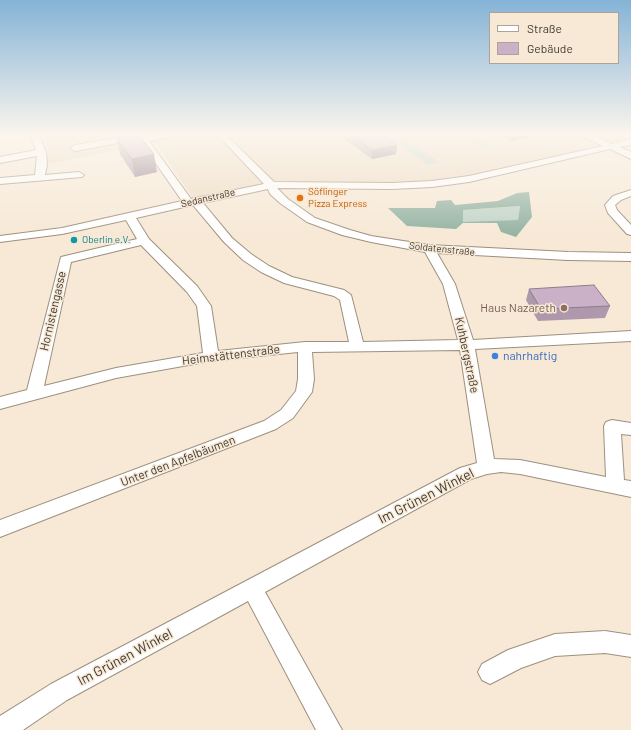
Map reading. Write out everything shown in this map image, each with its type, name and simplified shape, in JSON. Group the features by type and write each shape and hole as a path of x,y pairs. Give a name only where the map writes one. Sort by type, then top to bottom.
{"street":[{"path":"40,178 41,168"},
{"path":"166,168 192,202 228,240 247,257 265,269 288,280 338,293 346,298 357,346"},
{"name":"Soldatenstraße","path":"254,168 271,185 274,192 300,213 325,225 371,240 429,249 574,257 631,257"},
{"name":"Sedanstraße","path":"0,239 57,232 271,185 392,186 432,184 469,179 516,168"},
{"path":"0,181 79,175"},
{"path":"631,193 617,198 610,205 612,211 631,232"},
{"path":"130,217 144,241 192,289 204,306 211,356"},
{"name":"Hornistengasse","path":"34,394 65,260 144,241"},
{"name":"Kuhbergstraße","path":"429,249 449,284 467,345 487,467"},
{"name":"Heimstättenstraße","path":"0,403 116,374 211,356 305,347 467,345 631,336"},
{"name":"Unter den Apfelbäumen","path":"0,529 270,425 287,414 304,392 306,379 305,347"},
{"name":"Im Grünen Winkel","path":"1,730 59,692 466,474 487,467 501,465 520,467 623,487 612,426 631,429"},
{"path":"252,588 329,730"},
{"path":"490,672 516,658 555,644 605,642 631,646"}],"shaded area":[{"path":"173,168 513,168 432,184 271,185 195,201"}],"green space":[{"path":"529,192 532,217 516,237 501,232 497,223 463,223 456,229 407,226 388,208 435,208 437,201 451,200 455,205 498,201 517,193","holes":["520,206 518,220 463,222 463,210"]},
{"path":"520,206 518,220 463,223 462,210"}],"building":[{"path":"594,285 610,306 541,309 529,289"}],"place":[{"name":"Söflinger Pizza Express","path":"300,198"},
{"name":"Oberlin e.V.","path":"74,240"},
{"name":"Haus Nazareth","path":"564,308"},
{"name":"nahrhaftig","path":"495,356"}]}
